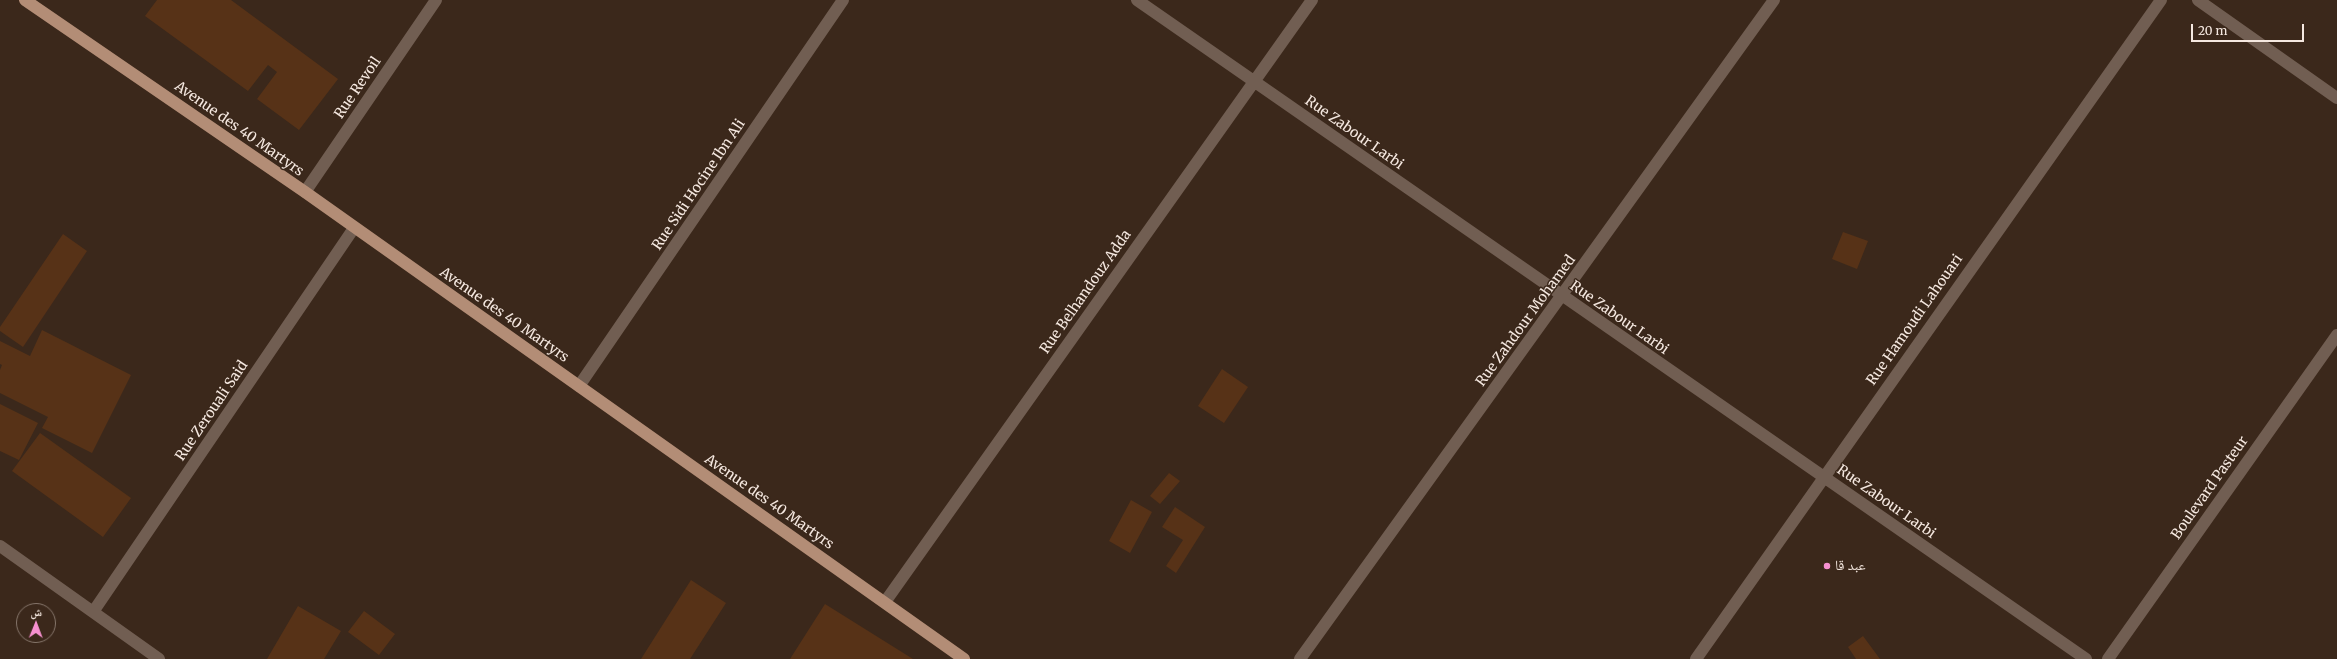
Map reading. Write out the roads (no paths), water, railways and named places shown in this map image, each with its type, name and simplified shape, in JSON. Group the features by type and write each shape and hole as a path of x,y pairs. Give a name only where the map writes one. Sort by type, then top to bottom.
{"main road":[{"name":"Avenue des 40 Martyrs","path":"25,0 305,192 964,659"}],"street":[{"name":"Rue Revoil","path":"305,192 436,0"},
{"name":"Rue Sidi Hocine Ibn Ali","path":"579,386 843,0"},
{"name":"Rue Zabour Larbi","path":"1137,0 1562,297 2086,659"},
{"name":"Rue Belhandouz Adda","path":"885,602 1312,0"},
{"name":"Rue Zahdour Mohamed","path":"1300,659 1562,297 1774,0"},
{"name":"Rue Hamoudi Lahouari","path":"1696,659 2161,0"},
{"path":"2198,0 2337,98"},
{"name":"Rue Zerouali Said","path":"93,612 354,228"},
{"name":"Boulevard Pasteur","path":"2108,659 2337,334"},
{"path":"0,546 160,659"}],"place":[{"name":"عبد قا","path":"1827,566"}]}
